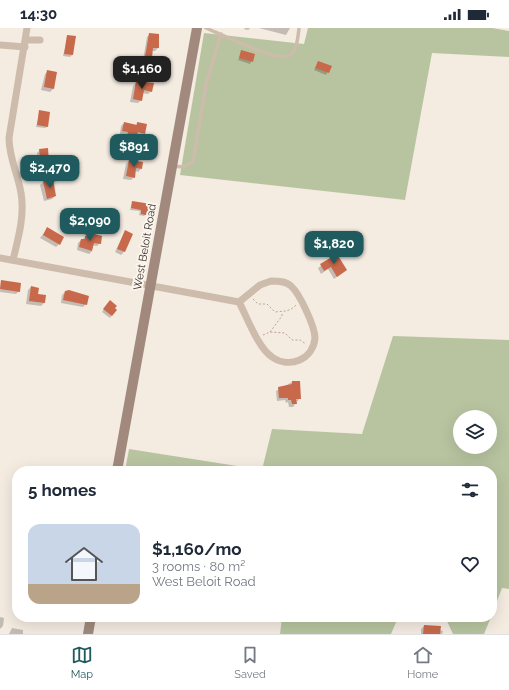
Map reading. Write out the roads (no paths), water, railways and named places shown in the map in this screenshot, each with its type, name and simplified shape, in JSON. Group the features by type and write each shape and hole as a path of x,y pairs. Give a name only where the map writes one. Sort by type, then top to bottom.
{"main road":[{"name":"West Beloit Road","path":"118,466 197,28"},
{"path":"88,634 90,622"}],"street":[{"path":"13,260 20,223 22,200 9,153 9,138 26,44 27,28"},
{"path":"0,45 26,44 40,40"},
{"path":"0,258 239,302 260,285 271,281 281,281 290,285 297,293 315,331 313,347 304,359 293,363 282,362 271,357 259,340 239,302"}],"lane":[{"path":"206,28 266,54 281,58 289,56 296,46 299,28"},
{"path":"172,166 183,167 193,162 206,86 221,34"}]}
